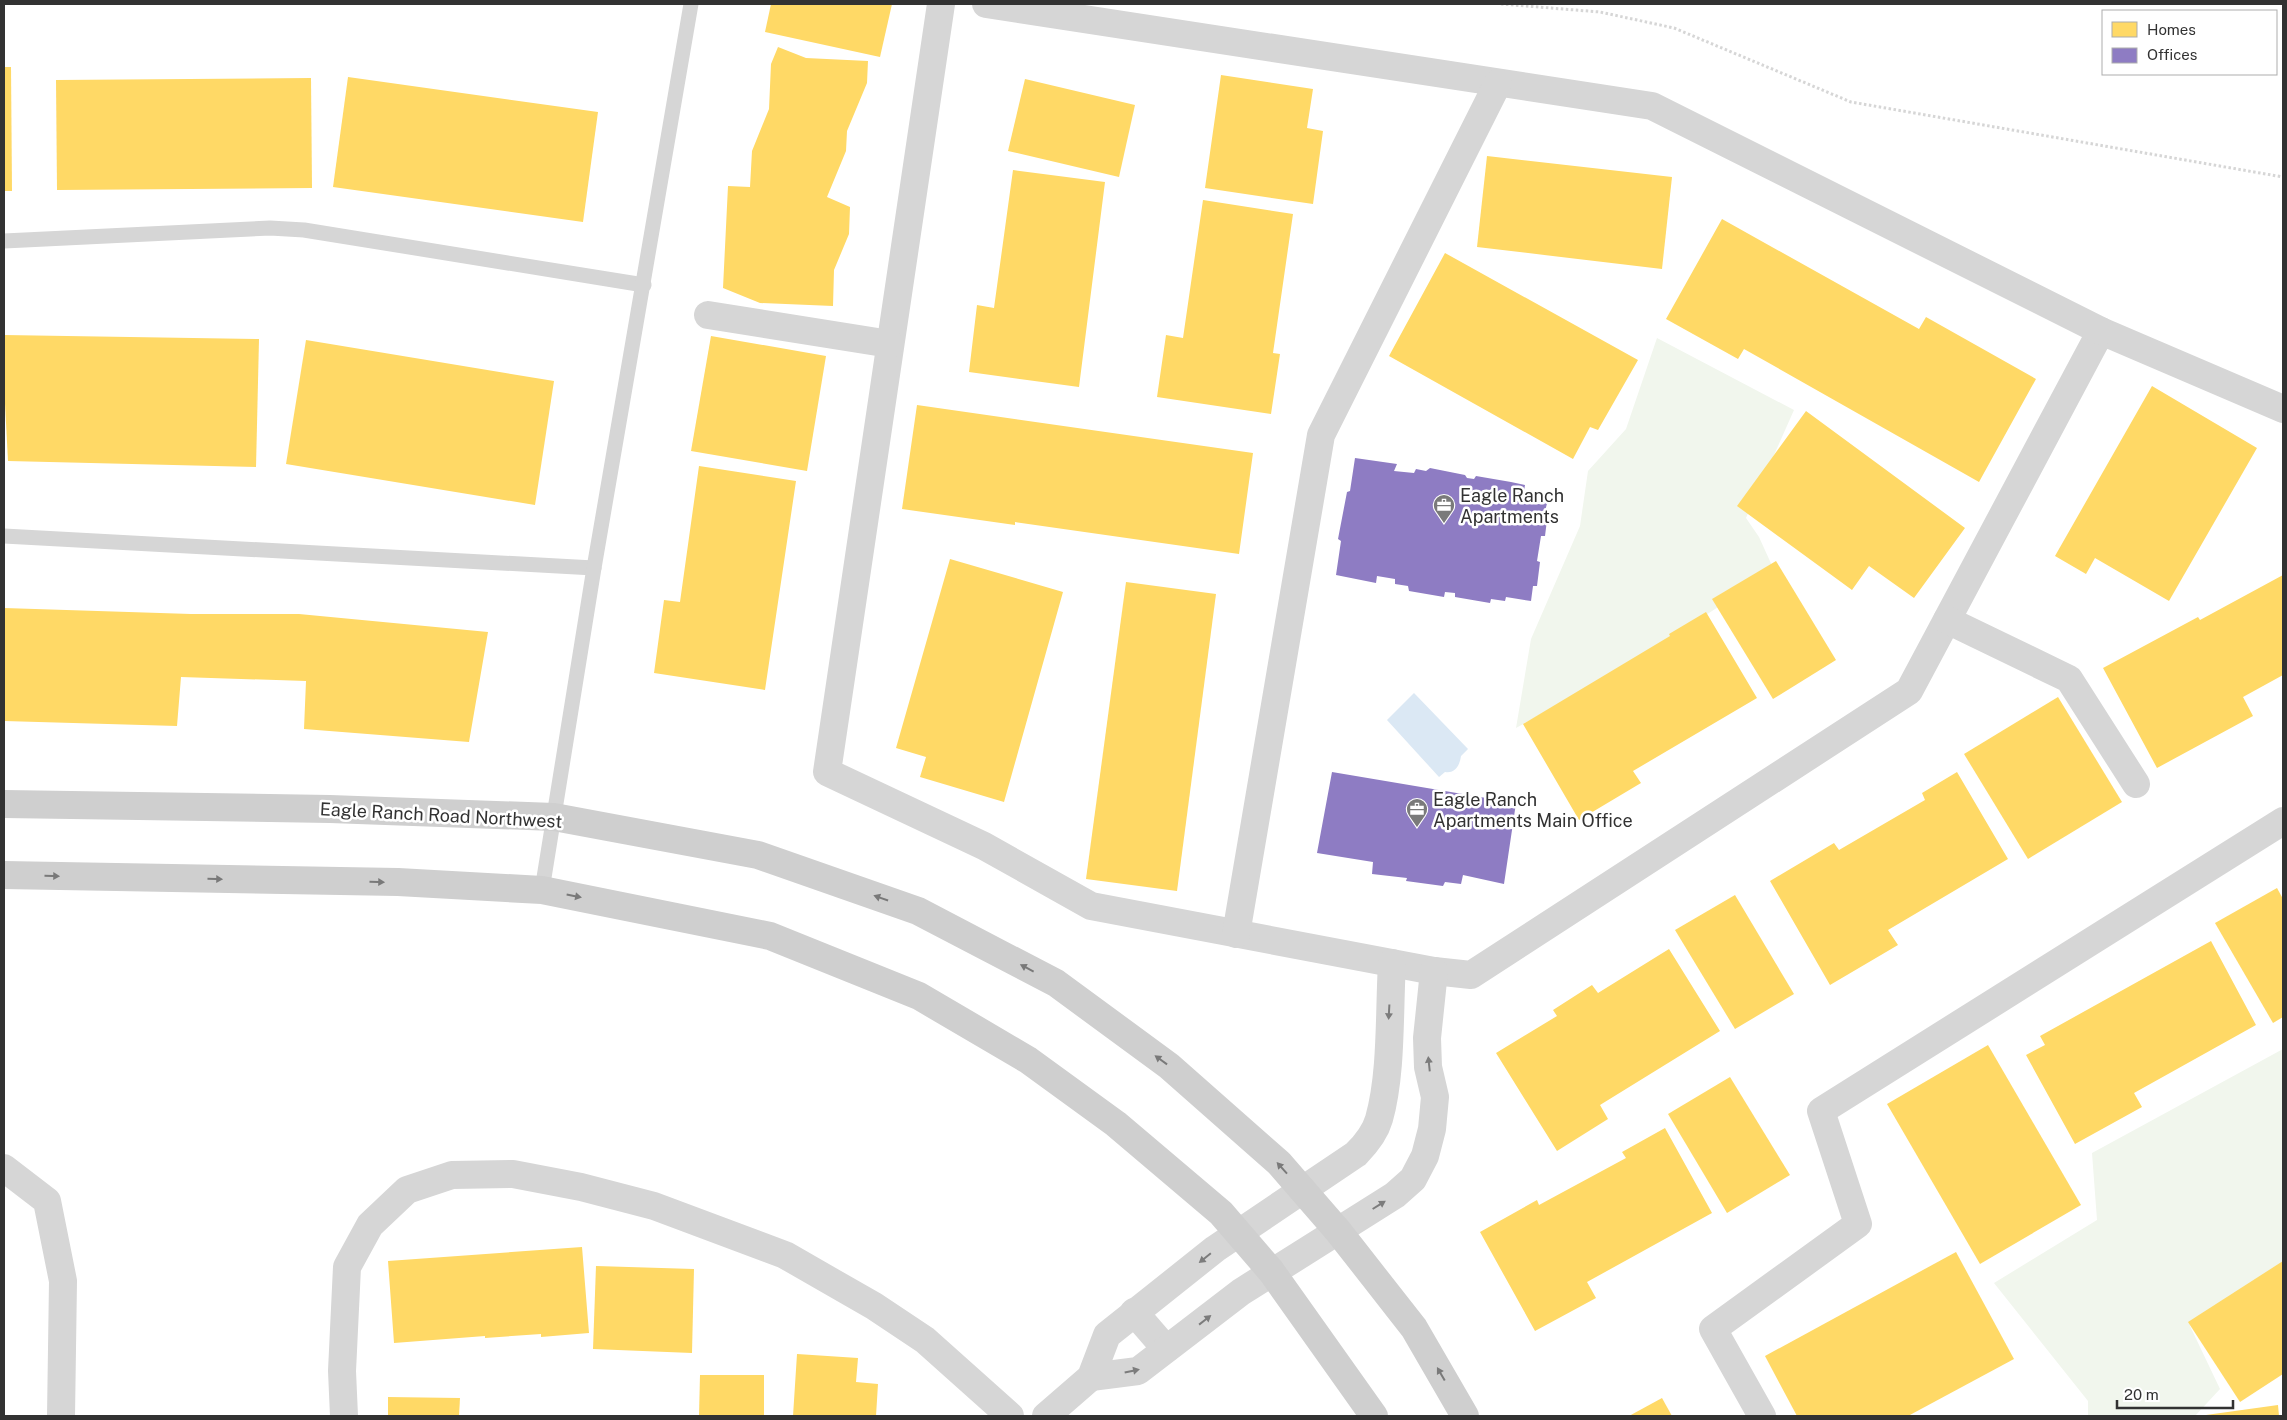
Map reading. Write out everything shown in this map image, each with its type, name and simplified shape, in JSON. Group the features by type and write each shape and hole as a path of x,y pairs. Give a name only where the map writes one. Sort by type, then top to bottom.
{"main road":[{"name":"Eagle Ranch Road Northwest","path":"4,804 330,809 554,817 758,855 918,911 1056,983 1168,1066 1279,1163 1338,1231 1414,1328 1465,1416"},
{"path":"4,875 398,882 542,890 770,936 919,996 1028,1060 1116,1124 1221,1213 1272,1272 1374,1416"}],"street":[{"path":"941,4 827,772 984,846 1091,906 1434,971 1471,975 1909,691 2101,331"},
{"path":"986,4 1652,106 2101,331 2283,409"},
{"path":"1236,934 1321,435 1498,83"},
{"path":"708,315 890,344"},
{"path":"1947,620 2070,679 2136,784"},
{"path":"1762,1416 1714,1329 1858,1224 1821,1111 2283,821"},
{"path":"1046,1416 1091,1377 1107,1335 1216,1249 1356,1154 1369,1140 1379,1120 1386,1076 1392,963"},
{"path":"1091,1377 1138,1371 1240,1292 1395,1195 1413,1178 1425,1156 1432,1129 1435,1097 1428,1067 1427,1038 1434,971"},
{"path":"4,1168 47,1201 63,1281 61,1416"},
{"path":"344,1416 342,1372 347,1267 370,1225 407,1190 452,1176 513,1174 581,1187 654,1206 785,1255 874,1306 925,1340 1010,1416"},
{"path":"1134,1312 1166,1349"}],"lane":[{"path":"542,890 594,568 691,4"},
{"path":"4,241 270,228 304,230 644,285"},
{"path":"4,536 594,568"}],"path":[{"path":"1501,4 1600,12 1674,28 1851,102 2283,177"}],"shaded area":[{"path":"1657,338 1794,410 1746,518 1759,537 1774,570 1641,658 1516,728 1531,639 1580,526 1588,471 1626,429"},
{"path":"1414,693 1468,749 1461,756 1459,763 1452,772 1445,772 1439,777 1387,720"},
{"path":"2283,1049 2283,1268 2190,1326 2220,1389 2195,1416 2088,1416 2088,1401 1994,1283 2097,1220 2092,1153"}],"building: Homes":[{"path":"771,4 892,4 880,57 765,32"},
{"path":"778,47 806,58 868,61 867,83 847,131 846,151 827,197 850,207 849,234 834,270 833,306 760,303 723,288 728,186 750,187 752,151 769,109 771,64"},
{"path":"4,67 11,67 12,191 4,191"},
{"path":"1221,75 1313,89 1307,128 1323,131 1313,204 1205,188"},
{"path":"348,77 598,112 583,222 333,187"},
{"path":"311,78 312,188 57,190 56,80"},
{"path":"1025,79 1135,105 1119,177 1008,151"},
{"path":"1487,156 1672,177 1662,269 1477,247"},
{"path":"1013,170 1105,182 1079,387 969,372 977,305 994,308"},
{"path":"1203,200 1293,214 1273,353 1280,354 1271,414 1157,397 1166,335 1183,338"},
{"path":"1722,219 1919,329 1926,317 2036,379 1979,482 1744,349 1738,359 1666,319"},
{"path":"1445,253 1638,360 1598,430 1590,427 1573,459 1389,356"},
{"path":"4,335 259,339 256,467 8,461 4,385"},
{"path":"711,336 826,356 807,471 691,451"},
{"path":"306,340 554,381 535,505 286,464"},
{"path":"2152,386 2257,448 2169,601 2095,558 2086,574 2055,556"},
{"path":"917,405 1253,453 1239,554 1015,522 1015,525 902,509"},
{"path":"1806,411 1965,528 1914,598 1869,566 1852,590 1737,506"},
{"path":"699,466 796,481 765,690 654,673 664,600 680,602"},
{"path":"950,559 1063,592 1004,802 920,777 926,757 896,748"},
{"path":"1776,561 1836,660 1773,699 1712,599"},
{"path":"2283,575 2283,675 2243,697 2253,716 2157,768 2103,668 2198,617 2200,620"},
{"path":"1126,582 1216,594 1177,891 1086,879"},
{"path":"4,608 191,614 299,614 488,632 469,742 304,729 306,681 181,677 177,726 4,721"},
{"path":"1706,612 1757,698 1633,771 1641,783 1579,820 1523,724 1670,636 1669,634"},
{"path":"2058,697 2122,802 2028,859 1964,754"},
{"path":"1957,772 2008,859 1888,930 1898,945 1830,985 1770,881 1834,843 1839,850 1925,800 1922,793"},
{"path":"2277,888 2283,899 2283,1017 2273,1023 2215,923"},
{"path":"1735,895 1794,994 1735,1029 1675,930"},
{"path":"2211,941 2256,1025 2134,1093 2142,1107 2075,1144 2026,1055 2045,1045 2040,1036"},
{"path":"1669,949 1720,1031 1600,1105 1608,1119 1557,1151 1496,1053 1557,1016 1553,1010 1592,985 1598,993"},
{"path":"1988,1045 2081,1205 1980,1264 1887,1104"},
{"path":"1730,1077 1790,1175 1727,1213 1668,1114"},
{"path":"1665,1128 1712,1213 1587,1282 1596,1298 1535,1331 1480,1232 1537,1200 1539,1205 1626,1158 1622,1152"},
{"path":"582,1247 589,1333 541,1337 541,1334 485,1338 485,1336 394,1343 388,1261"},
{"path":"1956,1252 2014,1359 1908,1416 1797,1416 1765,1356"},
{"path":"2283,1261 2283,1374 2240,1402 2188,1322"},
{"path":"596,1266 694,1269 692,1353 593,1349"},
{"path":"797,1354 858,1358 856,1382 878,1384 876,1416 793,1416"},
{"path":"700,1375 764,1375 764,1416 699,1416"},
{"path":"388,1397 460,1398 459,1416 388,1416"},
{"path":"1662,1398 1672,1416 1629,1416"},
{"path":"2278,1405 2279,1416 2206,1416 2206,1415"}],"building: Offices":[{"name":"Eagle Ranch Apartments","path":"1355,458 1397,464 1394,471 1414,473 1416,469 1426,471 1430,468 1465,475 1467,478 1474,479 1476,476 1511,482 1525,485 1524,491 1549,496 1545,511 1548,512 1545,536 1541,536 1537,561 1540,562 1537,586 1533,586 1531,601 1506,597 1505,601 1491,599 1490,603 1455,597 1455,593 1445,592 1444,597 1409,591 1408,586 1395,584 1395,579 1377,576 1376,583 1336,575 1341,541 1338,539 1347,492 1350,491"},
{"name":"Eagle Ranch Apartments Main Office","path":"1332,772 1516,803 1504,884 1463,875 1461,884 1445,882 1443,886 1406,881 1407,878 1372,874 1373,862 1317,853"}],"place":[{"name":"Eagle Ranch Apartments","path":"1444,524"},
{"name":"Eagle Ranch Apartments Main Office","path":"1417,828"}]}
